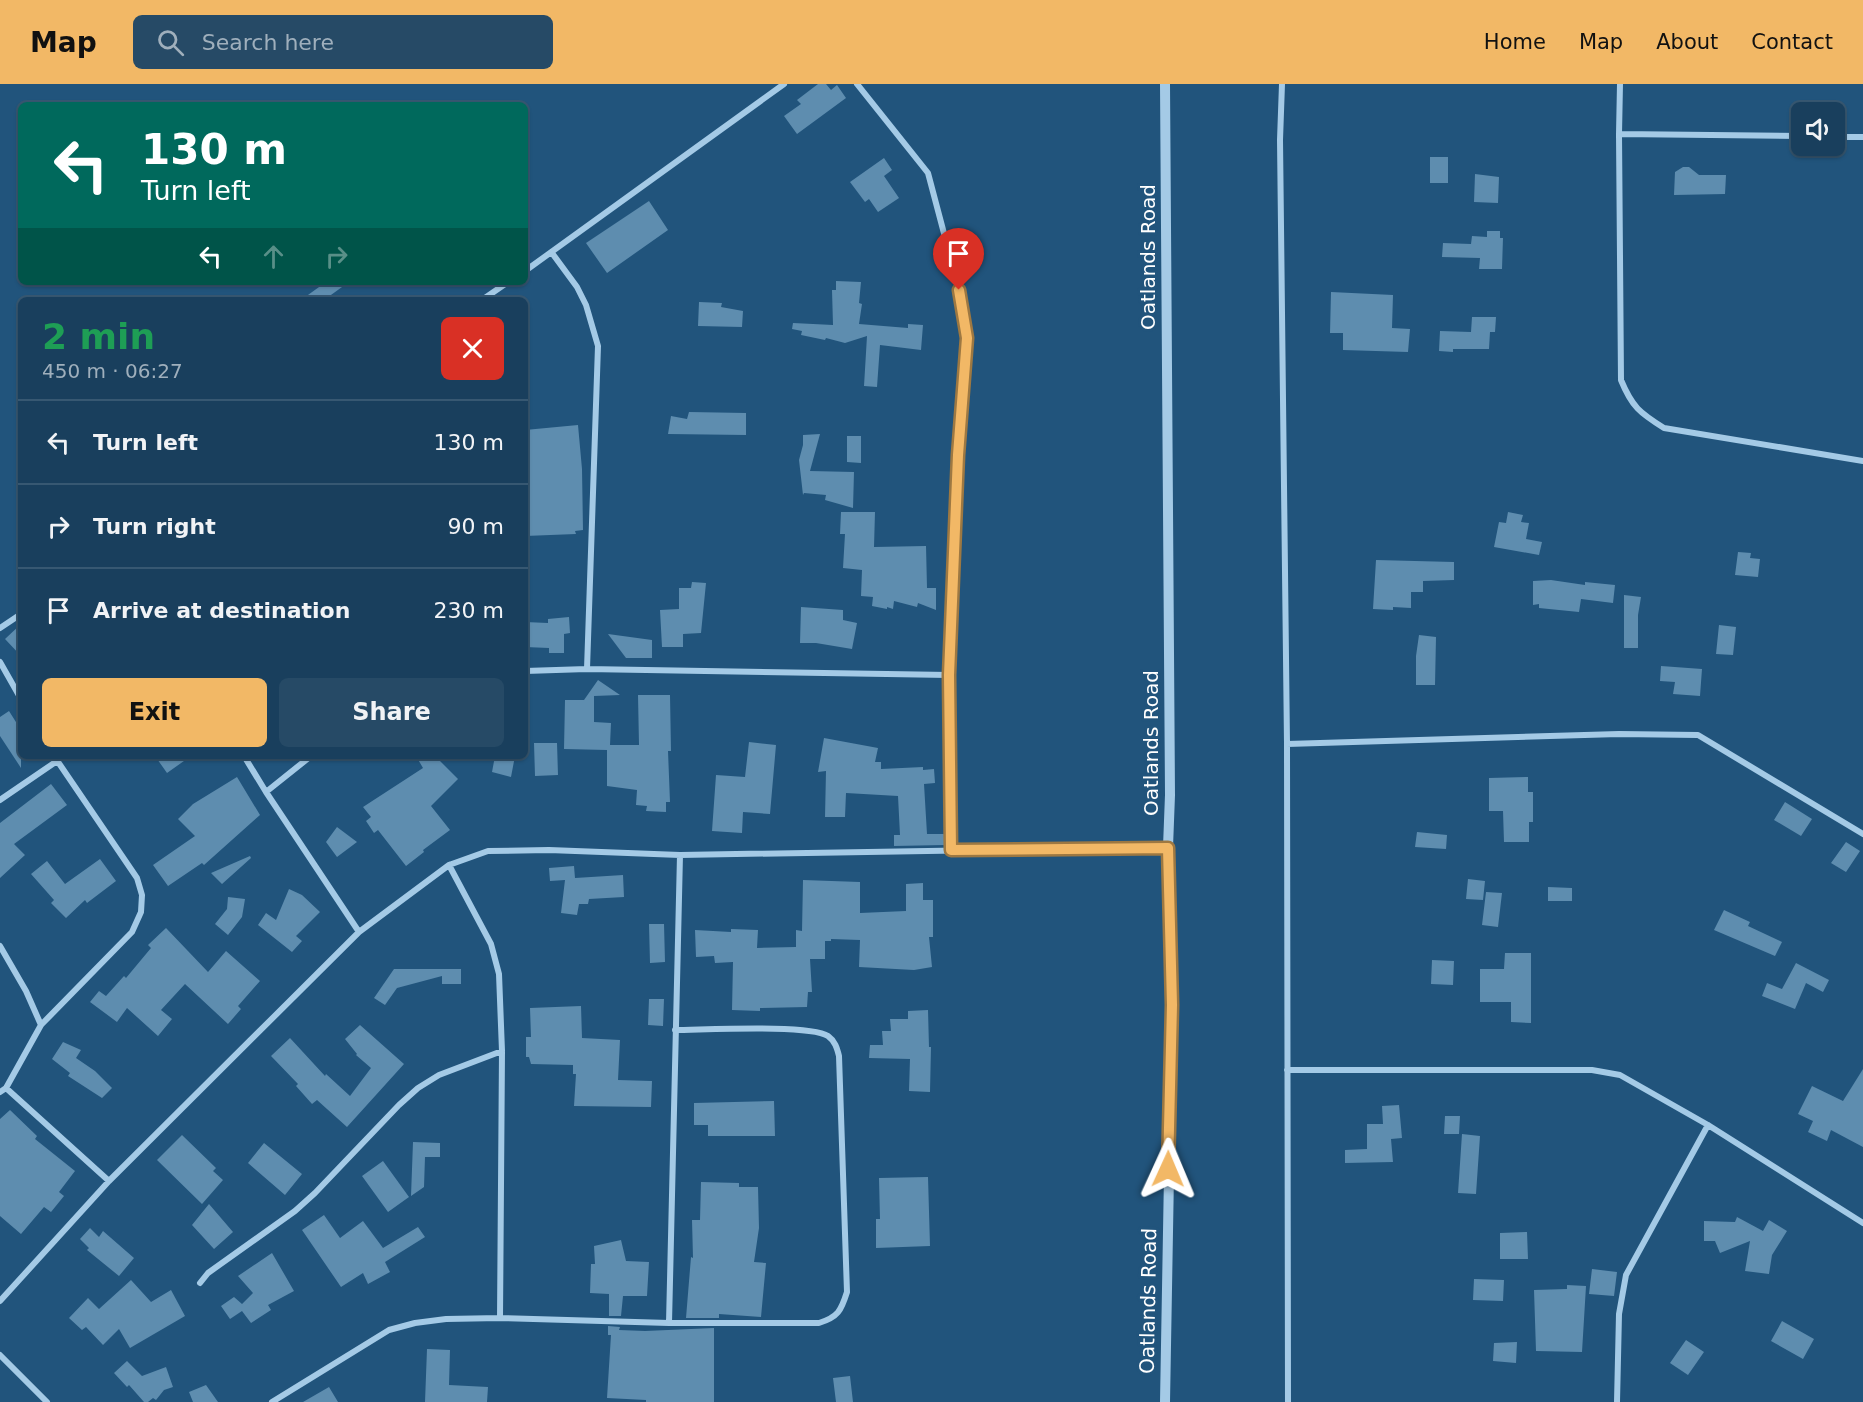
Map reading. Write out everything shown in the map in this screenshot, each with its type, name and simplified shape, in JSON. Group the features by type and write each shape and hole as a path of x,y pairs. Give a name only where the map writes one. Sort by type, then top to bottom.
{"street":[{"path":"528,269 784,84"},
{"path":"857,84 928,173 959,290 967,338 958,455 949,675 951,850"},
{"name":"Oatlands Road","path":"1165,1402 1172,1005 1168,848 1170,795 1166,84"},
{"path":"1282,84 1280,141 1287,744 1288,1402"},
{"path":"1620,84 1621,380 1627,394 1641,414 1664,428 1863,461"},
{"path":"1619,134 1791,136"},
{"path":"1845,137 1863,137"},
{"path":"552,252 577,287 586,305 598,346 587,669"},
{"path":"486,297 504,285"},
{"path":"0,628 18,616"},
{"path":"0,662 18,694"},
{"path":"528,671 587,669 949,675"},
{"path":"1287,744 1619,734 1698,735 1863,834"},
{"path":"0,800 56,759 136,878 142,896 141,912 132,932 41,1025 3,1090 109,1182"},
{"path":"246,759 359,932"},
{"path":"266,792 307,759"},
{"path":"0,1301 109,1182 359,932 449,865 488,851 549,850 680,855 1168,848"},
{"path":"669,1323 680,855"},
{"path":"449,865 491,944 499,974 502,1051 500,1318"},
{"path":"0,946 26,991 41,1025"},
{"path":"272,1402 389,1330 415,1323 446,1319 500,1318 669,1323 819,1323 832,1319 842,1309 847,1292 839,1056 835,1044 827,1035 805,1030 675,1030"},
{"path":"200,1283 208,1272 295,1211 418,1088 439,1075 502,1051"},
{"path":"1287,1070 1592,1070 1620,1075 1708,1125 1863,1223"},
{"path":"1617,1402 1619,1314 1626,1275 1708,1125"},
{"path":"0,1355 47,1402"}],"building":[{"path":"818,84 826,84 831,90 837,85 846,98 797,134 784,116 801,104 797,100"},
{"path":"1430,157 1448,157 1448,183 1430,183"},
{"path":"884,158 892,170 884,176 899,198 878,212 869,199 865,202 850,182"},
{"path":"1683,167 1689,167 1699,175 1726,175 1725,194 1674,195 1675,172"},
{"path":"1475,174 1499,177 1498,203 1474,202"},
{"path":"649,201 668,230 607,273 586,243"},
{"path":"1487,231 1500,231 1500,238 1503,238 1502,269 1479,269 1480,258 1442,257 1443,243 1471,244 1472,236 1487,237"},
{"path":"836,281 861,282 859,303 862,304 859,324 908,328 908,324 923,325 921,350 880,345 877,387 864,386 867,336 845,343 801,335 802,331 792,329 793,323 833,325 832,290 836,290"},
{"path":"322,285 345,285 328,297 305,297"},
{"path":"1331,292 1393,295 1392,328 1410,329 1408,352 1343,350 1343,333 1330,333"},
{"path":"699,302 722,303 721,307 743,311 742,327 698,326"},
{"path":"1472,317 1496,317 1495,332 1490,332 1489,349 1439,351 1440,331 1471,332"},
{"path":"689,412 746,413 746,435 668,434 671,416 687,419"},
{"path":"578,425 582,469 583,530 575,531 576,534 528,536 528,430"},
{"path":"820,434 810,471 854,472 853,508 825,500 826,495 804,493 803,495 799,460 803,435"},
{"path":"847,436 861,436 861,463 847,462"},
{"path":"841,512 875,512 874,547 926,546 927,588 936,588 936,610 918,603 917,607 894,601 893,609 887,607 887,609 872,606 873,597 861,596 862,570 843,568 845,534 840,534"},
{"path":"1508,512 1523,515 1521,522 1529,523 1526,539 1542,542 1539,555 1494,547 1499,522 1506,523"},
{"path":"1738,552 1751,553 1750,558 1760,559 1758,577 1735,575"},
{"path":"1376,560 1454,562 1454,580 1423,581 1423,592 1411,592 1411,608 1373,609"},
{"path":"1551,580 1585,585 1585,582 1615,585 1613,603 1581,599 1579,612 1539,608 1539,604 1533,605 1533,581"},
{"path":"692,582 706,583 701,633 683,634 683,647 662,647 660,610 679,609 679,588 691,588"},
{"path":"1624,595 1641,597 1638,615 1638,648 1624,648"},
{"path":"801,607 843,610 843,620 857,623 852,649 816,643 800,643"},
{"path":"569,617 570,633 564,634 564,653 549,653 549,648 528,647 528,622 548,623 548,619"},
{"path":"1719,625 1736,627 1733,655 1716,654"},
{"path":"18,627 18,653 5,639"},
{"path":"608,634 652,640 652,658 626,658"},
{"path":"1419,635 1436,637 1435,685 1416,685"},
{"path":"1661,666 1702,669 1700,696 1673,694 1675,682 1660,681"},
{"path":"598,680 620,695 594,696 594,722 611,723 610,745 639,745 638,695 670,695 671,751 668,751 670,802 666,802 666,812 646,811 647,806 636,805 637,790 607,786 607,750 564,749 565,700 584,700"},
{"path":"9,711 18,725 18,759 21,759 21,768 0,736 0,717"},
{"path":"824,738 878,748 875,762 881,762 881,769 923,767 923,770 934,769 935,783 924,784 927,834 945,834 945,845 894,846 894,835 900,835 898,796 846,793 845,817 825,817 826,771 818,772"},
{"path":"749,742 776,745 770,814 743,812 742,833 712,831 716,775 745,777"},
{"path":"534,743 557,743 558,775 535,776"},
{"path":"157,759 187,759 167,773"},
{"path":"418,759 438,759 458,779 431,806 450,830 406,866 378,830 374,833 366,821 371,817 363,807 423,768"},
{"path":"494,759 514,759 511,777 492,772"},
{"path":"237,777 260,815 204,865 202,863 168,886 153,865 195,836 178,819 193,804"},
{"path":"1528,777 1528,792 1533,792 1533,822 1529,822 1529,842 1504,842 1503,811 1489,811 1489,778"},
{"path":"51,784 67,805 14,844 25,855 0,878 0,823"},
{"path":"1785,802 1812,819 1801,836 1774,820"},
{"path":"337,827 357,842 337,857 326,842"},
{"path":"1417,832 1447,835 1446,849 1415,847"},
{"path":"1846,842 1860,851 1846,872 1831,863"},
{"path":"250,856 251,858 222,884 211,873"},
{"path":"100,859 116,881 87,903 85,900 66,918 51,903 54,900 31,874 47,861 65,884"},
{"path":"574,866 575,878 623,875 624,897 589,899 588,904 579,904 577,915 561,913 565,880 550,881 549,868"},
{"path":"1468,879 1485,881 1483,900 1466,899"},
{"path":"803,880 860,882 860,913 906,911 906,884 923,883 923,900 933,900 933,937 929,937 932,967 914,970 859,967 860,940 831,939 831,941 825,941 825,959 810,959 812,992 808,992 807,1007 760,1008 760,1011 732,1010 733,962 715,963 714,956 696,957 695,930 731,932 731,929 758,930 757,948 796,947 796,930 802,931"},
{"path":"1548,887 1572,888 1572,901 1548,901"},
{"path":"289,889 302,895 320,912 296,936 302,941 292,952 258,925 266,913 276,920"},
{"path":"1486,892 1502,893 1498,927 1482,925"},
{"path":"228,897 245,899 242,917 228,935 215,924 227,909"},
{"path":"1724,910 1750,922 1748,926 1782,942 1775,956 1714,930"},
{"path":"649,924 664,924 665,962 650,963"},
{"path":"166,928 208,972 226,951 260,981 238,1006 241,1009 228,1024 185,984 161,1010 172,1019 158,1036 127,1008 117,1022 90,1002 99,991 106,996 124,976 126,978 151,948 148,945"},
{"path":"1505,953 1531,953 1531,1023 1511,1022 1511,1002 1480,1002 1480,969 1504,969"},
{"path":"1432,960 1454,961 1453,985 1431,984"},
{"path":"1796,963 1829,980 1823,992 1806,983 1795,1009 1762,996 1767,983 1782,989"},
{"path":"394,969 461,969 461,984 442,984 442,976 397,988 385,1005 374,998"},
{"path":"649,999 664,999 663,1026 648,1025"},
{"path":"581,1006 582,1038 620,1040 618,1080 652,1081 651,1107 574,1106 576,1074 573,1074 573,1065 531,1064 529,1057 526,1057 526,1037 531,1037 530,1008"},
{"path":"928,1010 929,1047 931,1047 930,1092 909,1091 910,1059 869,1058 870,1045 883,1045 882,1031 891,1031 890,1019 908,1019 908,1011"},
{"path":"360,1025 404,1064 347,1127 317,1100 312,1104 296,1086 298,1084 271,1056 290,1038 325,1076 326,1074 350,1096 371,1068 356,1055 345,1039"},
{"path":"63,1042 81,1050 76,1058 95,1071 112,1088 102,1098 68,1076 70,1073 52,1059"},
{"path":"1863,1069 1863,1147 1831,1130 1827,1141 1808,1132 1813,1121 1798,1114 1812,1086 1843,1101"},
{"path":"774,1101 775,1136 708,1136 708,1125 694,1125 694,1103"},
{"path":"1399,1105 1402,1138 1391,1139 1393,1162 1345,1163 1345,1150 1367,1149 1367,1124 1383,1124 1382,1106"},
{"path":"10,1110 37,1136 35,1139 75,1171 59,1192 64,1196 51,1212 44,1207 21,1234 0,1216 0,1119"},
{"path":"1445,1116 1460,1116 1459,1134 1444,1134"},
{"path":"1462,1134 1480,1136 1476,1194 1458,1193"},
{"path":"182,1135 216,1168 213,1171 223,1180 202,1204 157,1160"},
{"path":"413,1142 440,1143 440,1157 425,1157 424,1187 411,1196"},
{"path":"264,1143 302,1174 285,1195 248,1163"},
{"path":"383,1161 409,1197 388,1212 362,1176"},
{"path":"928,1177 930,1246 876,1248 876,1219 880,1219 879,1178"},
{"path":"701,1182 739,1183 739,1187 758,1187 759,1228 754,1262 766,1263 761,1317 719,1314 719,1318 686,1318 691,1257 693,1258 692,1220 700,1220"},
{"path":"209,1204 233,1232 214,1249 192,1225"},
{"path":"324,1215 340,1238 363,1221 383,1248 418,1227 425,1237 385,1262 390,1272 368,1284 363,1273 341,1287 302,1230"},
{"path":"1737,1217 1763,1231 1769,1220 1787,1231 1772,1255 1769,1274 1745,1271 1750,1241 1720,1253 1715,1241 1704,1241 1704,1221 1735,1222"},
{"path":"90,1228 99,1237 103,1231 134,1258 119,1276 87,1250 89,1248 80,1239"},
{"path":"1527,1232 1528,1259 1500,1259 1500,1233"},
{"path":"621,1240 626,1261 649,1262 647,1296 623,1296 621,1316 609,1316 609,1294 590,1293 591,1264 595,1264 594,1246"},
{"path":"272,1253 294,1291 268,1305 271,1310 251,1323 242,1311 230,1319 221,1306 234,1297 242,1304 253,1293 238,1276"},
{"path":"1592,1269 1617,1272 1614,1296 1589,1294"},
{"path":"1474,1279 1504,1280 1503,1301 1473,1300"},
{"path":"131,1280 151,1302 171,1290 185,1316 130,1348 119,1329 103,1345 86,1327 82,1330 69,1318 88,1298 99,1309"},
{"path":"1567,1285 1586,1286 1582,1352 1536,1351 1534,1290 1567,1289"},
{"path":"1782,1321 1814,1339 1803,1359 1771,1341"},
{"path":"608,1326 620,1327 619,1330 645,1331 714,1328 714,1402 646,1402 646,1400 607,1398 611,1335 608,1335"},
{"path":"1686,1340 1704,1352 1688,1375 1670,1363"},
{"path":"1517,1342 1516,1363 1493,1361 1494,1343"},
{"path":"427,1349 450,1350 449,1385 488,1387 487,1402 425,1402"},
{"path":"127,1361 142,1376 166,1367 173,1387 164,1390 156,1400 153,1398 144,1402 114,1373"},
{"path":"850,1376 853,1402 836,1402 833,1378"},
{"path":"206,1385 218,1402 193,1402 189,1392"},
{"path":"329,1387 338,1402 303,1402"}],"route":[{"path":"959,290 967,338 958,455 949,675 951,850 1168,848 1172,1005 1168,1169"}]}
